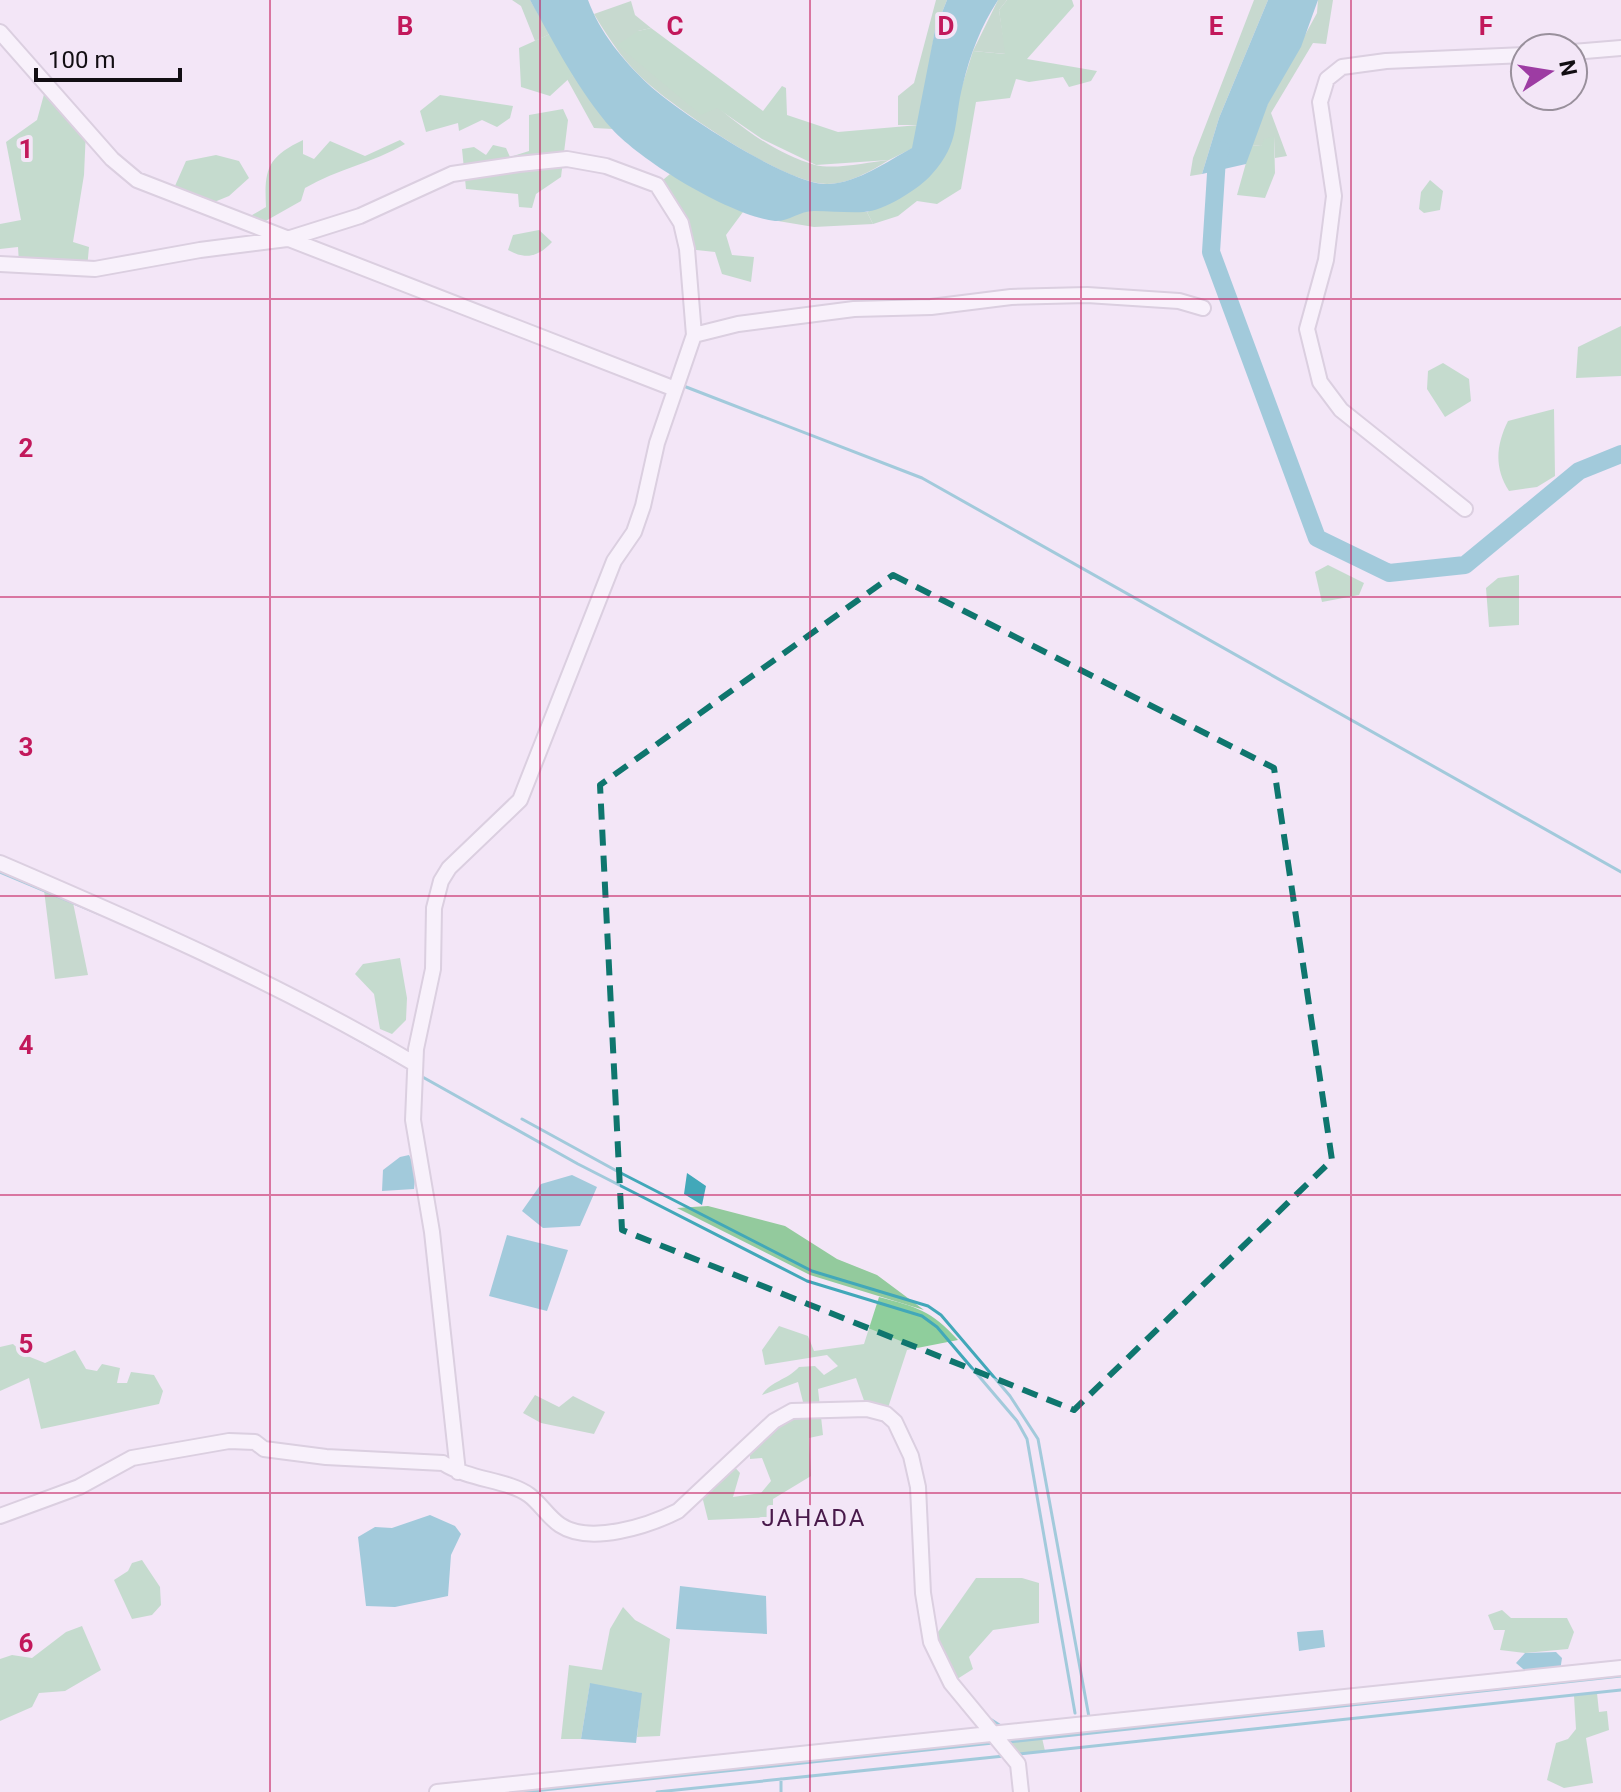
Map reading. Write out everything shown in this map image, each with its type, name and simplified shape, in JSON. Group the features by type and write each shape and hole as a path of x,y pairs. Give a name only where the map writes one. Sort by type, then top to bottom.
{"street":[{"path":"0,32 112,159 137,180 675,389"},
{"path":"1589,51 1621,48"},
{"path":"1465,509 1341,410 1320,382 1307,329 1326,260 1334,196 1320,102 1327,79 1342,67 1386,61 1509,56"},
{"path":"0,264 95,269 200,250 287,239 360,216 452,174 567,159 606,166 657,185 681,223 690,272 694,335 675,389 634,532 614,561 520,800 449,868 441,881 434,908 433,969 415,1064 413,1120 432,1232 458,1472"},
{"path":"694,335 738,324 854,309 931,307 1011,297 1087,295 1179,301 1203,308"},
{"path":"0,863 201,951 336,1017 415,1064"},
{"path":"0,1516 21,1511 79,1487 132,1458 229,1441 255,1442 264,1449 326,1457 443,1463 458,1472 529,1494 559,1525 572,1531 623,1529 659,1521 678,1511 774,1421 792,1411 867,1409 886,1414 901,1433 918,1487 923,1593 931,1642 951,1683 998,1736 1018,1764 1021,1792"},
{"path":"437,1792 998,1736 1621,1668"}],"highlighted area":[{"path":"893,575 1274,768 1332,1160 1074,1410 622,1230 600,785"}],"green space":[{"path":"512,0 530,0 550,34 535,41 521,6"},
{"path":"936,0 947,0 935,30 919,125 898,125 898,96 914,83"},
{"path":"998,0 1007,0 999,10 1006,54 973,51"},
{"path":"1007,0 1072,0 1074,6 1027,59 1097,71 1091,81 1069,87 1063,77 1029,82 1016,79 1010,98 976,102 961,189 937,204 917,201 898,216 873,224 867,212 897,199 962,86 973,51 1005,54 999,10"},
{"path":"1254,0 1268,0 1219,118 1202,174 1190,176 1193,158"},
{"path":"1318,0 1333,0 1326,44 1313,43 1271,113 1287,156 1275,158 1274,137 1261,146 1251,145 1268,103 1317,13"},
{"path":"631,1 635,15 651,28 638,31 697,89 766,143 815,165 842,166 889,160 852,179 827,184 786,173 736,146 651,86 634,70 594,14"},
{"path":"651,28 763,111 782,86 786,88 787,115 838,132 919,125 913,148 889,160 816,165 762,139 717,108 701,115 617,45 638,31"},
{"path":"550,34 574,74 550,96 521,87 519,48"},
{"path":"574,74 613,129 594,128 567,79"},
{"path":"46,87 86,130 84,175 73,242 89,247 87,269 19,263 18,247 0,249 0,224 21,220 6,142 37,120"},
{"path":"440,95 513,106 510,118 497,127 482,120 459,131 458,123 426,132 420,111"},
{"path":"563,109 568,120 561,177 536,194 532,208 519,207 518,194 466,189 462,149 474,147 486,155 493,145 506,148 510,157 529,151 529,115"},
{"path":"1274,136 1275,173 1265,198 1237,195 1251,145 1261,146 1264,139"},
{"path":"303,140 303,154 314,159 330,141 365,156 400,140 405,144 305,188 301,201 255,227 240,222 266,207 266,182 271,165 282,152"},
{"path":"216,155 239,161 249,178 229,196 202,207 171,195 186,161"},
{"path":"670,174 743,212 726,235 732,255 754,257 751,282 722,274 715,252 687,249 657,185"},
{"path":"1430,180 1443,191 1440,210 1424,213 1419,209 1421,192"},
{"path":"802,210 867,212 873,224 814,227 778,221"},
{"path":"539,230 552,242 542,251 526,256 508,250 513,235"},
{"path":"1621,326 1621,376 1576,378 1578,347"},
{"path":"1443,363 1469,379 1471,401 1445,417 1427,389 1428,371"},
{"path":"1554,409 1555,476 1537,487 1509,491 1501,474 1498,456 1508,421"},
{"path":"1328,565 1364,583 1359,595 1322,602 1315,572"},
{"path":"1519,575 1519,625 1489,627 1486,588 1498,578"},
{"path":"43,882 71,893 88,975 55,979"},
{"path":"400,958 407,998 406,1020 392,1034 380,1029 374,994 355,974 363,964"},
{"path":"708,1206 785,1226 837,1259 877,1275 924,1310 810,1275 677,1208"},
{"path":"879,1297 922,1311 958,1340 907,1350 886,1414 867,1409 856,1378 818,1389 823,1435 809,1438 811,1476 773,1499 773,1517 708,1520 701,1492 731,1463 740,1473 733,1497 761,1493 771,1481 762,1458 750,1459 750,1444 805,1410 798,1382 762,1395 766,1390 799,1367 815,1366 824,1375 838,1366 827,1355 765,1365 762,1350 779,1326 808,1336 814,1351 864,1344"},
{"path":"13,1344 25,1355 45,1363 75,1350 86,1369 97,1371 102,1364 120,1368 117,1383 127,1383 131,1372 154,1375 163,1391 159,1404 41,1429 29,1378 0,1391 0,1347"},
{"path":"535,1395 559,1407 573,1396 605,1412 594,1434 541,1423 523,1413"},
{"path":"142,1560 160,1587 161,1605 152,1615 132,1619 114,1580 128,1571 132,1563"},
{"path":"976,1578 1022,1578 1039,1583 1039,1623 993,1630 969,1657 973,1669 951,1683 931,1642"},
{"path":"623,1607 635,1620 670,1639 660,1736 637,1737 641,1693 590,1684 581,1739 561,1739 569,1665 602,1670 610,1629"},
{"path":"1502,1610 1511,1618 1567,1618 1574,1632 1568,1649 1525,1653 1500,1650 1505,1630 1494,1630 1488,1615"},
{"path":"82,1626 101,1670 65,1691 39,1693 32,1707 0,1721 0,1659 12,1655 32,1658 66,1632"},
{"path":"1597,1693 1599,1712 1607,1711 1609,1730 1586,1738 1593,1783 1564,1788 1547,1780 1556,1743 1568,1739 1576,1729 1574,1696"},
{"path":"1040,1729 1045,1751 1019,1754 1018,1764 998,1736"}],"water":[{"path":"530,0 588,0 613,45 639,75 663,96 763,161 812,182 829,184 862,175 912,148 935,30 947,0 998,0 981,30 969,62 948,152 926,180 901,198 872,211 810,211 775,221 735,209 688,186 626,142 589,99"},
{"path":"1268,0 1318,0 1301,47 1268,104 1246,164 1202,174 1219,118"},
{"path":"409,1155 416,1169 414,1189 382,1191 383,1170 400,1157"},
{"path":"687,1173 706,1186 702,1205 684,1194"},
{"path":"572,1175 597,1187 580,1226 543,1228 522,1211 541,1184"},
{"path":"507,1235 568,1250 547,1311 489,1296"},
{"path":"430,1515 455,1526 461,1534 451,1555 448,1596 395,1607 366,1606 358,1537 375,1527 392,1528"},
{"path":"680,1586 766,1596 767,1634 676,1629"},
{"path":"1323,1630 1325,1647 1299,1651 1297,1632"},
{"path":"1556,1652 1562,1658 1560,1671 1529,1674 1516,1663 1525,1653"},
{"path":"590,1683 642,1693 636,1743 581,1739"}],"waterway":[{"path":"1221,150 1217,158 1211,252 1317,538 1389,573 1465,565 1579,471 1621,454"},
{"path":"681,385 922,478 1621,872"},
{"path":"0,872 100,914"},
{"path":"348,1034 410,1069"},
{"path":"419,1075 578,1164 807,1281 922,1316 937,1327 1017,1421 1027,1439 1075,1713"},
{"path":"522,1119 812,1271 928,1306 941,1315 1010,1396 1038,1439 1089,1717"},
{"path":"869,1403 885,1407"},
{"path":"904,1425 913,1444"},
{"path":"925,1494 929,1578"},
{"path":"1008,1742 1621,1676"},
{"path":"1019,1754 1621,1690"},
{"path":"987,1717 1004,1728"},
{"path":"524,1792 993,1743"},
{"path":"657,1792 1004,1756"},
{"path":"781,1779 781,1792"}],"district":[{"name":"JAHADA","path":"814,1518"}]}
